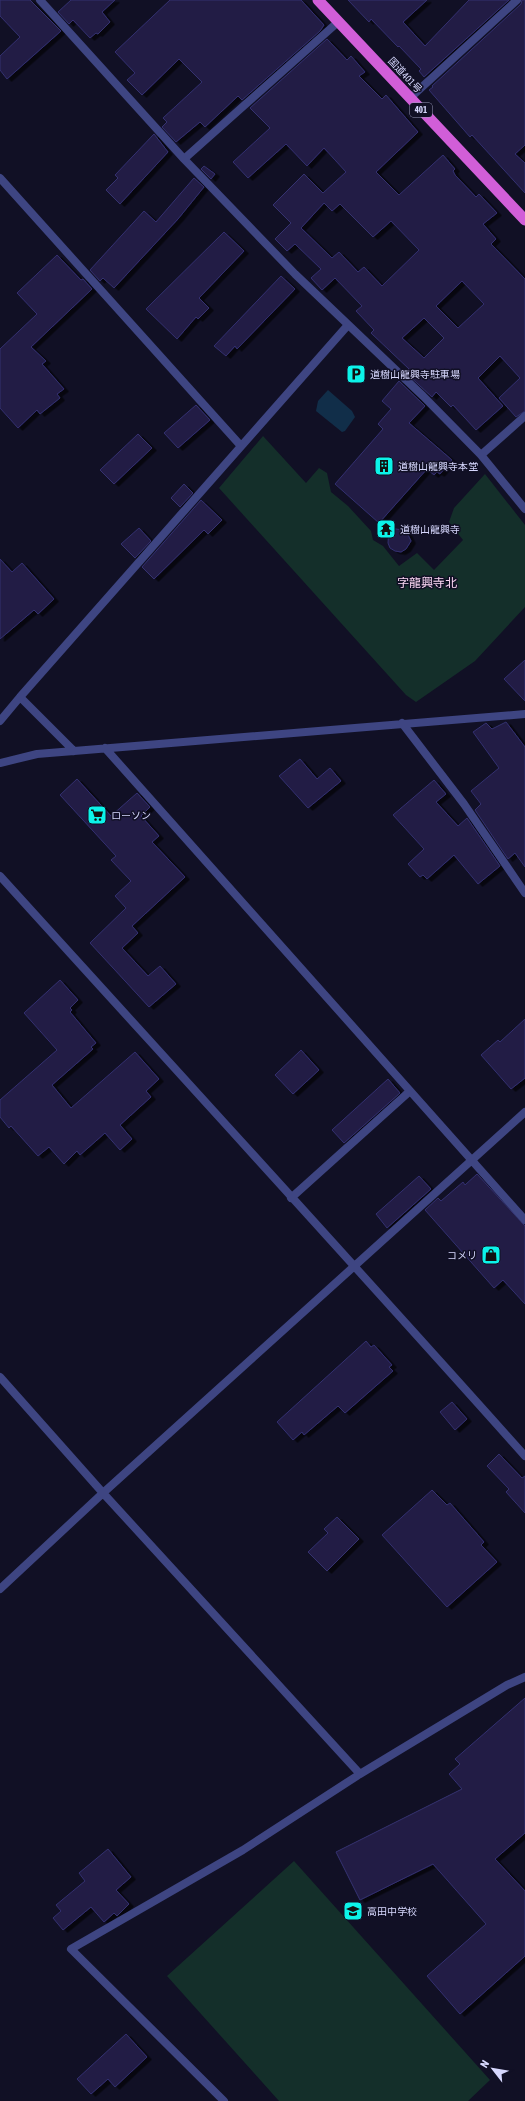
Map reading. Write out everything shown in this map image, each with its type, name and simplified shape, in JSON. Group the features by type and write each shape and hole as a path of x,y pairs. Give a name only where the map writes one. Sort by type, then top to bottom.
{"highway":[{"name":"国道401号","path":"318,0 525,220"}],"street":[{"path":"40,0 184,159 294,274 423,396 481,455 525,509"},
{"path":"410,98 517,0"},
{"path":"184,159 338,22"},
{"path":"0,178 241,446"},
{"path":"0,721 348,325"},
{"path":"481,455 525,416"},
{"path":"20,697 74,751"},
{"path":"0,763 37,754 525,714"},
{"path":"402,723 464,804 525,893"},
{"path":"105,748 525,1220"},
{"path":"0,876 291,1198 355,1266 525,1456"},
{"path":"291,1198 410,1092"},
{"path":"0,1589 103,1493 525,1112"},
{"path":"0,1377 103,1493 360,1774"},
{"path":"224,2101 71,1949 243,1850 360,1774 507,1685 525,1677"}],"green space":[{"path":"263,436 306,483 319,468 327,473 331,492 348,506 371,531 373,540 383,546 399,566 417,553 434,570 463,540 449,522 454,508 485,474 525,525 525,607 475,661 416,702 406,695 219,488"},
{"path":"294,1861 490,2080 468,2101 279,2101 167,1976"}],"water":[{"path":"328,390 352,411 355,417 345,431 342,432 316,411 318,401"}],"building":[{"path":"0,0 30,0 61,31 7,79 0,70 0,56 20,37 0,16"},
{"path":"71,0 115,0 102,12 110,22 98,34 96,33 90,38 73,20 69,24 58,12"},
{"path":"170,0 301,0 324,25 320,31 242,100 238,96 205,127 200,122 176,142 162,127 167,122 163,118 202,82 179,59 142,95 127,80 135,73 115,52"},
{"path":"348,0 427,0 403,22 425,46 469,0 509,0 424,77 419,71 421,69 399,46 398,47 371,19 369,22"},
{"path":"522,0 525,0 525,145 515,154 525,163 525,193 472,135 470,137 429,90 521,4"},
{"path":"327,39 347,60 351,56 365,72 359,76 382,99 386,95 418,132 376,172 399,195 443,155 455,169 453,171 455,175 476,197 479,194 497,213 483,224 496,239 491,244 525,279 525,411 516,417 499,398 520,378 500,356 478,378 503,406 476,430 453,405 451,407 436,392 432,397 406,373 409,369 371,333 374,330 356,311 362,306 335,278 322,290 311,278 321,269 295,244 287,251 275,239 291,223 273,205 304,174 323,193 346,172 324,148 307,166 286,144 248,178 233,162 270,128 250,108","holes":["324,203 332,211 340,204 373,237 391,221 419,250 382,286 364,267 358,272 339,252 332,258 301,228","462,281 484,304 458,328 436,306","424,318 444,338 424,358 402,338"]},
{"path":"154,134 168,152 120,204 106,190 118,178 115,175"},
{"path":"204,166 215,174 211,179 201,169"},
{"path":"194,178 204,187 178,219 114,288 103,278 100,281 90,270 144,211 156,222"},
{"path":"224,232 244,251 199,298 209,308 198,319 196,317 177,339 146,309"},
{"path":"57,255 81,280 83,279 92,289 31,347 46,361 42,364 64,389 57,394 60,398 40,414 37,410 18,428 0,408 0,349 37,314 17,293"},
{"path":"281,276 295,289 237,349 235,346 226,356 214,346"},
{"name":"道樹山龍興寺本堂","path":"399,381 425,406 409,423 452,460 440,474 437,472 434,475 427,469 379,523 335,484 383,429 378,424 391,409 382,401"},
{"path":"196,405 210,420 178,448 164,433"},
{"path":"138,434 152,448 114,484 100,470"},
{"path":"184,484 193,493 180,507 171,498"},
{"path":"201,500 222,520 208,534 204,530 154,579 142,567"},
{"path":"139,528 151,541 135,558 121,544"},
{"path":"389,528 403,530 407,533 411,541 406,549 401,552 390,548 388,543"},
{"path":"0,559 12,572 22,563 54,599 38,614 34,610 0,639"},
{"path":"525,660 525,701 504,679"},
{"path":"506,722 525,747 525,867 515,853 508,859 475,810 481,804 471,791 499,768 473,732 486,723 492,729"},
{"path":"300,759 317,779 330,768 341,781 308,808 279,776"},
{"path":"77,779 111,816 137,793 150,807 141,816 159,836 152,842 185,877 132,926 138,933 122,948 148,976 160,966 176,984 149,1007 90,943 126,908 115,896 131,881 111,860 116,856 60,795"},
{"path":"434,780 446,794 436,802 458,826 467,818 500,866 478,884 454,855 427,879 423,875 420,877 408,864 424,849 393,815"},
{"path":"60,980 78,1000 70,1008 72,1010 70,1012 96,1043 91,1047 93,1049 52,1085 71,1108 135,1052 159,1079 146,1091 151,1097 120,1125 132,1139 120,1150 105,1133 80,1155 77,1151 64,1164 49,1147 38,1156 11,1126 9,1128 0,1117 0,1100 57,1050 24,1013"},
{"path":"525,1019 525,1078 511,1089 481,1055 498,1040 500,1042"},
{"path":"301,1050 319,1070 293,1094 275,1075"},
{"path":"388,1079 400,1093 344,1143 332,1130"},
{"path":"477,1174 525,1226 525,1304 503,1280 494,1288 425,1210 438,1198 441,1201 463,1182 465,1185"},
{"path":"419,1176 431,1189 387,1228 376,1214"},
{"path":"366,1341 371,1347 374,1345 392,1365 389,1367 393,1371 345,1413 338,1406 304,1435 302,1432 293,1440 277,1422"},
{"path":"452,1402 467,1419 455,1430 440,1412"},
{"path":"499,1454 522,1478 525,1476 525,1513 506,1492 509,1489 487,1466"},
{"path":"432,1490 447,1505 450,1503 484,1542 481,1545 497,1562 447,1607 382,1535"},
{"path":"337,1517 359,1539 327,1571 308,1552 328,1533 324,1529"},
{"path":"525,1698 525,1833 495,1859 525,1891 525,1956 460,2014 427,1976 486,1924 433,1864 360,1900 336,1852 462,1789 449,1774 460,1764 455,1759"},
{"path":"108,1849 131,1877 116,1890 129,1904 117,1916 114,1913 104,1922 91,1907 63,1930 53,1918 61,1911 56,1905 85,1881 79,1873"},
{"path":"126,2034 147,2057 115,2087 108,2079 91,2094 77,2079"}],"place":[{"name":"道樹山龍興寺駐車場","path":"356,374"},
{"name":"道樹山龍興寺本堂","path":"384,466"},
{"name":"道樹山龍興寺","path":"386,529"},
{"name":"ローソン","path":"97,815"},
{"name":"コメリ","path":"491,1255"},
{"name":"高田中学校","path":"353,1911"}],"district":[{"name":"字龍興寺北","path":"427,583"}]}
